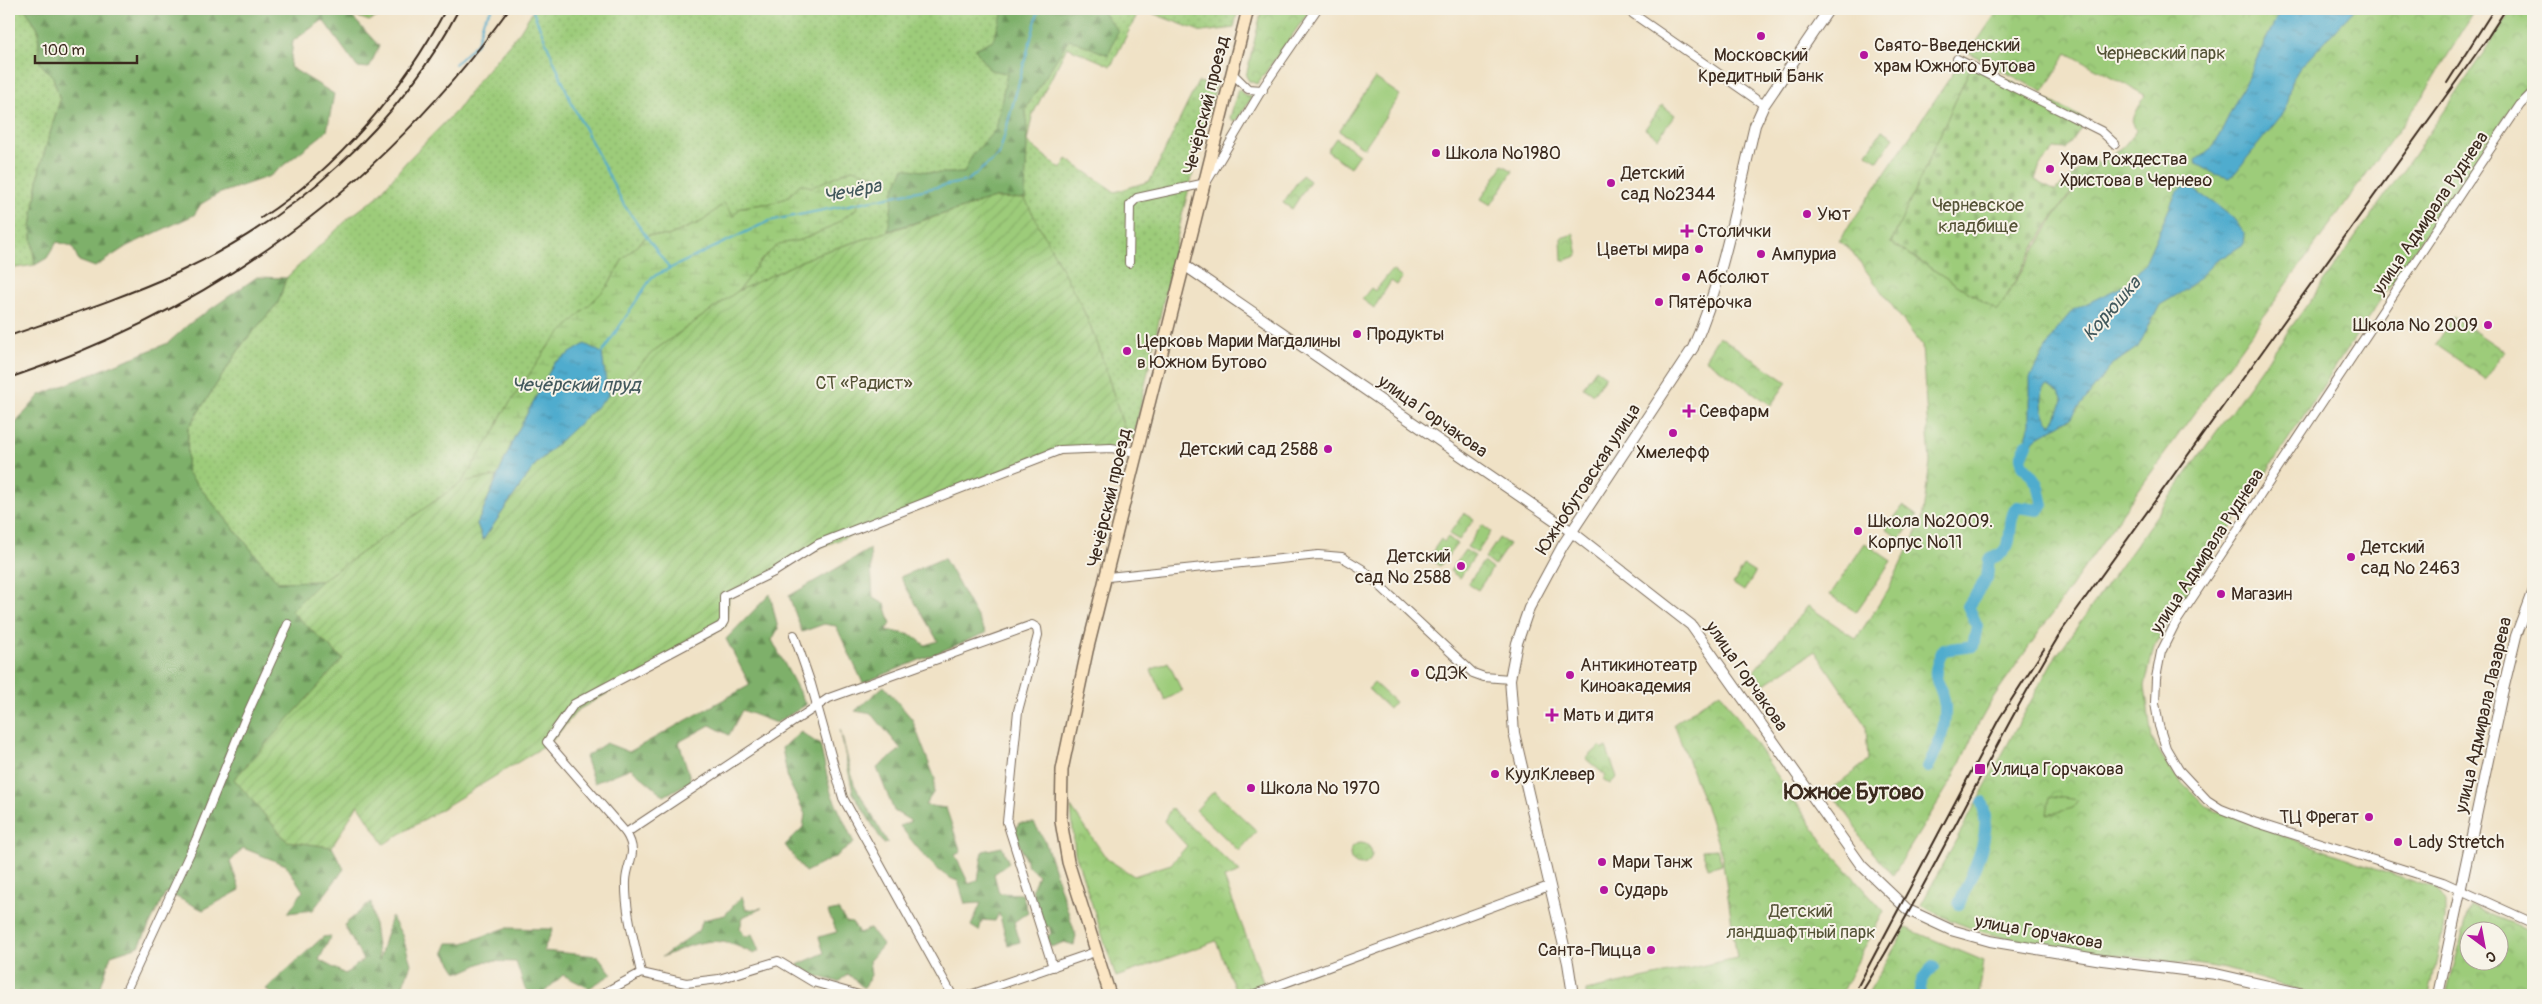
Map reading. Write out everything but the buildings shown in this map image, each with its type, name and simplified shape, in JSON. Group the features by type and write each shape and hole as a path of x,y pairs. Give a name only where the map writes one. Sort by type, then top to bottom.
{"main road":[{"name":"Чечёрский проезд","path":"1110,995 1068,862 1061,821 1061,784 1073,713 1248,9"}],"street":[{"name":"Чечёрский проезд","path":"1206,183 1236,130 1318,9"},
{"path":"1626,9 1764,105"},
{"name":"Южнобутовская улица","path":"1573,995 1568,963 1514,734 1510,679 1517,643 1529,608 1548,570 1693,348 1704,322 1720,272 1755,125 1764,105 1828,9"},
{"path":"1957,59 2101,131 2115,144"},
{"path":"1232,73 1248,89 1263,90"},
{"name":"улица Адмирала Руднева","path":"2533,92 2520,104 2474,172 2175,624 2161,652 2156,678 2155,703 2166,748 2180,770 2209,801 2254,822 2443,882 2533,923"},
{"path":"1129,262 1129,215 1132,202 1137,198 1206,183"},
{"name":"улица Горчакова","path":"1184,265 1572,532 1691,625 1861,866 1908,910 1951,930 1990,941 2102,960 2216,974 2308,995"},
{"path":"641,973 627,903 626,879 633,856 631,841 547,742 574,704 721,626 724,621 724,596 774,572 818,544 1060,450 1111,448 1137,452"},
{"path":"1108,577 1318,554 1342,557 1362,569 1473,673 1484,677 1510,679"},
{"name":"улица Адмирала Лазарева","path":"2438,995 2512,654 2523,614 2533,590"},
{"path":"124,995 196,840 245,719 288,624"},
{"path":"626,833 829,698 1032,625 1037,628 1038,635 1018,711 1007,822 1052,967"},
{"path":"794,634 843,798 952,995"},
{"path":"1252,995 1549,886"},
{"path":"970,995 1095,952"},
{"path":"600,995 641,973 686,983 719,979 778,961 814,982 859,995"}],"green space":[{"path":"9,9 25,9 38,28 40,63 53,77 60,100 40,167 31,228 35,265 9,269"},
{"path":"25,9 345,9 379,46 369,68 357,67 323,20 293,41 290,67 334,94 327,131 270,176 218,194 201,204 194,215 127,246 95,267 79,261 72,246 57,242 47,258 35,265 31,228 40,167 60,100 53,77 40,63 38,28"},
{"path":"345,9 394,9 369,21 347,13"},
{"path":"534,9 1140,9 1111,66 1067,47 1032,116 1027,142 1061,169 1067,159 1115,192 1150,181 1198,82 1216,86 1182,215 1133,440 1123,439 1124,428 1097,342 1081,305 1024,199 995,198 817,254 738,291 762,259 779,243 801,240 829,228 855,210 852,169 812,188 800,184 788,197 773,203 741,207 733,216 724,204 703,221 668,236 648,235 623,259 607,287 550,344 501,416 495,431 462,482 321,581 278,582 187,472 188,428 244,342 278,303 286,278 350,217 377,197 406,162 457,110 477,82 520,31"},
{"path":"1004,9 1100,9 1118,31 1108,55 1069,39 1026,108 1025,199 995,198 888,231 894,190 904,168 934,173 964,173 971,157 996,129 1007,73 990,70 975,49 993,40"},
{"path":"1141,9 1238,9 1234,28 1202,32"},
{"path":"1262,9 1311,9 1257,84 1249,81 1246,76"},
{"name":"Черневский парк","path":"1999,9 2476,9 2424,94 2130,502 1993,698 1953,778 1893,875 1860,838 1856,826 1830,792 1831,789 1868,761 1866,726 1815,651 1765,684 1753,672 1808,606 1856,639 1888,590 1922,520 1930,463 1922,346 1850,249 1839,241 1964,57 1973,62 1891,243 1998,311 2058,211 2087,174 2124,146 2136,131 2132,120 2145,95 2067,53 2043,92 1969,53"},
{"path":"2513,9 2533,9 2533,83 2521,93 2349,346 2199,576 2154,647 2145,686 2152,739 2170,770 2206,806 2303,843 2436,889 2445,902 2445,920 2429,995 2364,997 2326,995 2311,993 2238,972 2209,966 2060,949 1986,933 1952,921 1921,905 2052,662 2414,155"},
{"name":"Черневское кладбище","path":"1973,62 2087,120 2066,149 2055,148 2040,165 2035,180 2055,191 2092,158 2100,164 2085,177 2056,212 1998,311 1891,243"},
{"path":"1375,78 1400,95 1364,148 1339,131"},
{"path":"1238,89 1246,96 1252,97 1237,120 1234,121 1230,118"},
{"path":"1662,105 1675,115 1658,138 1645,129"},
{"path":"1882,130 1894,137 1878,161 1867,154"},
{"path":"1336,138 1359,154 1350,167 1327,151"},
{"path":"1503,165 1513,171 1491,205 1481,199"},
{"path":"852,169 875,175 855,210 829,228 801,240 779,244 762,259 738,291 655,350 608,396 606,380 554,363 514,438 498,476 462,482 495,431 501,416 550,344 607,287 623,259 648,235 668,236 703,221 724,203 733,216 741,207 773,203 788,197 800,184 812,187"},
{"path":"1302,175 1310,181 1292,209 1283,203"},
{"name":"СТ «Радист»","path":"995,198 1025,199 1081,305 1097,342 1124,428 1119,451 1060,451 819,548 729,598 726,626 578,710 551,742 384,844 358,804 332,847 287,841 234,779 343,659 291,611 321,581 462,482 498,476 477,524 483,540 535,465 655,350 738,291 817,254"},
{"path":"1574,234 1578,256 1562,261 1561,238"},
{"path":"1392,270 1402,278 1397,285 1391,281 1374,308 1362,299 1371,288 1375,291"},
{"path":"257,277 286,278 278,303 244,342 188,428 187,472 278,582 321,581 291,611 343,659 234,779 287,841 332,847 344,869 313,910 288,913 303,891 286,865 243,848 230,862 240,890 203,910 166,892 139,946 111,955 99,992 101,995 9,995 9,431 40,395 168,343 189,324"},
{"path":"2453,317 2504,351 2486,379 2435,344"},
{"path":"1719,336 1787,382 1771,405 1705,359"},
{"path":"1596,369 1606,376 1593,394 1583,387"},
{"path":"1903,506 1917,516 1900,539 1886,529"},
{"path":"1464,513 1474,519 1459,540 1449,534"},
{"path":"1482,525 1491,532 1477,553 1467,547"},
{"path":"1448,537 1457,544 1440,566 1428,558 1441,539 1444,542"},
{"path":"1499,538 1509,544 1494,566 1485,559"},
{"path":"1865,543 1891,561 1856,612 1830,595"},
{"path":"870,549 873,598 885,604 891,624 886,630 912,635 925,645 938,641 900,577 944,558 986,633 863,683 836,626 824,624 802,632 789,596"},
{"path":"1465,550 1475,556 1460,578 1450,571"},
{"path":"1483,562 1492,569 1478,590 1468,584"},
{"path":"1744,566 1755,573 1744,591 1733,584"},
{"path":"770,594 778,629 772,640 806,705 776,723 742,710 729,735 710,725 679,742 691,781 664,796 631,768 594,783 585,757 606,743 629,752 750,685 726,639"},
{"path":"1168,662 1182,691 1165,700 1151,670"},
{"path":"1374,683 1395,702 1389,709 1368,689"},
{"path":"884,686 912,719 935,779 933,793 925,805 946,808 961,852 955,855 969,884 978,880 983,851 1002,847 1009,863 994,874 999,893 1022,894 1028,912 1014,922 1020,942 1008,945 999,913 995,921 982,920 979,931 971,926 981,903 965,904 958,881 942,873 934,866 900,826 911,821 894,811 877,768 901,749 872,714 855,711"},
{"name":"Детский ландшафтный парк","path":"1720,692 1828,849 1884,911 1840,995 1586,995 1586,991 1737,958 1722,856 1708,813 1674,724"},
{"path":"840,729 854,784 888,843 884,844 853,793"},
{"path":"801,732 820,745 831,793 854,843 835,857 805,872 785,845 803,827 805,814 788,780 782,748"},
{"path":"1600,746 1603,749 1606,747 1617,777 1610,784 1603,779 1606,776 1586,759"},
{"path":"1214,791 1257,831 1239,851 1196,810"},
{"path":"2050,796 2079,800 2073,808 2047,815"},
{"path":"1071,807 1107,859 1134,876 1171,864 1187,846 1164,821 1171,808 1240,872 1224,878 1265,986 1237,995 1216,941 1116,977 1075,853"},
{"path":"1019,823 1034,823 1045,841 1076,936 1074,945 1064,942 1051,947 1046,937 1051,934 1049,926 1044,927 1032,889 1038,875 1028,866 1015,832"},
{"path":"1361,843 1369,846 1372,854 1369,862 1361,865 1353,862 1350,854 1353,846"},
{"path":"1717,849 1722,864 1708,868 1702,850"},
{"path":"742,896 746,910 762,908 743,917 740,928 745,937 752,934 759,951 754,954 729,943 708,942 698,943 662,957 698,931 703,920 725,915"},
{"path":"371,902 379,961 391,916 402,935 411,964 399,995 273,995 266,989 323,937 331,936 319,960 345,974 363,960 344,925"},
{"path":"2470,906 2509,922 2466,922"},
{"path":"838,910 846,922 852,923 859,933 870,929 883,945 869,961 871,975 864,988 848,974 838,982 817,976 797,965 824,953 819,937 837,932 828,912"},
{"path":"2510,923 2533,932 2533,995 2446,995 2460,943 2460,972 2510,972"},
{"path":"506,928 553,929 543,951 598,956 612,974 589,988 563,975 541,995 535,995 525,989 516,962 486,961 462,972 456,971 444,952 448,943 464,943"},
{"path":"1906,928 1984,961 1979,995 1867,995"}],"water":[{"path":"2281,9 2355,9 2299,69 2291,82 2285,111 2235,173 2229,178 2215,174 2197,164 2196,160 2214,146"},
{"path":"2187,185 2233,218 2245,233 2244,244 2215,262 2187,289 2160,305 2138,347 2112,365 2071,418 2038,437 2029,445 2021,458 2030,424 2030,378 2056,330 2073,310 2127,284 2144,265 2177,191","holes":["2048,386 2060,394 2063,400 2056,418 2051,424 2045,417 2042,408 2043,389"]},
{"name":"Чечёрский пруд","path":"585,344 602,353 608,396 535,465 483,540 477,524 514,438 554,363"}],"waterway":[{"path":"455,64 477,43 484,19 492,9"},
{"path":"532,9 573,106 624,205 669,268"},
{"name":"Чечёра","path":"602,353 652,277 769,221 967,181 999,155 1039,9"},
{"name":"Корюшка","path":"1928,767 1943,730 1945,714 1943,697 1936,675 1938,661 1943,650 1973,646 1977,626 1968,606 1987,578 1989,560 2002,553 2007,547 2012,518 2017,507 2038,510 2043,505 2038,484 2023,465 2021,458 2027,444"},
{"name":"Корюшка","path":"1959,904 1975,868 1983,842 1985,816 1982,803"},
{"name":"Корюшка","path":"1920,995 1920,987 1923,980 1933,967"}],"railway":[{"path":"261,218 316,176 366,125 410,69 446,9"},
{"path":"9,336 116,298 179,272 222,250 264,224 304,195 341,163 375,129 407,91 435,51 459,9"},
{"path":"9,378 85,350 156,316 224,278 289,234 349,185 406,132 459,73 509,9"},
{"path":"2447,83 2494,9"},
{"path":"1860,995 1913,905 2011,720 2063,629 2486,40 2506,9"},
{"path":"1858,986 1999,719 2044,649"}],"place":[{"name":"Московский Кредитный Банк","path":"1761,36"},
{"name":"Свято-Введенский храм Южного Бутова","path":"1864,55"},
{"name":"Школа №1980","path":"1436,153"},
{"name":"Храм Рождества Христова в Чернево","path":"2050,169"},
{"name":"Детский сад №2344","path":"1611,183"},
{"name":"Уют","path":"1807,214"},
{"name":"Столички","path":"1687,231"},
{"name":"Цветы мира","path":"1699,249"},
{"name":"Ампуриа","path":"1761,254"},
{"name":"Абсолют","path":"1686,277"},
{"name":"Пятёрочка","path":"1659,302"},
{"name":"Школа № 2009","path":"2488,325"},
{"name":"Продукты","path":"1357,334"},
{"name":"Церковь Марии Магдалины в Южном Бутово","path":"1127,351"},
{"name":"Севфарм","path":"1689,411"},
{"name":"Хмелефф","path":"1673,433"},
{"name":"Детский сад 2588","path":"1328,449"},
{"name":"Школа №2009. Корпус №11","path":"1858,531"},
{"name":"Детский сад № 2463","path":"2351,557"},
{"name":"Детский сад № 2588","path":"1461,566"},
{"name":"Магазин","path":"2221,594"},
{"name":"СДЭК","path":"1415,673"},
{"name":"Антикинотеатр Киноакадемия","path":"1570,675"},
{"name":"Мать и дитя","path":"1552,715"},
{"name":"Улица Горчакова","path":"1980,769"},
{"name":"КуулКлевер","path":"1495,774"},
{"name":"Школа № 1970","path":"1251,788"},
{"name":"ТЦ Фрегат","path":"2369,817"},
{"name":"Lady Stretch","path":"2398,842"},
{"name":"Мари Танж","path":"1602,862"},
{"name":"Сударь","path":"1604,890"},
{"name":"Санта-Пицца","path":"1651,950"}],"district":[{"name":"Южное Бутово","path":"1854,791"}]}
